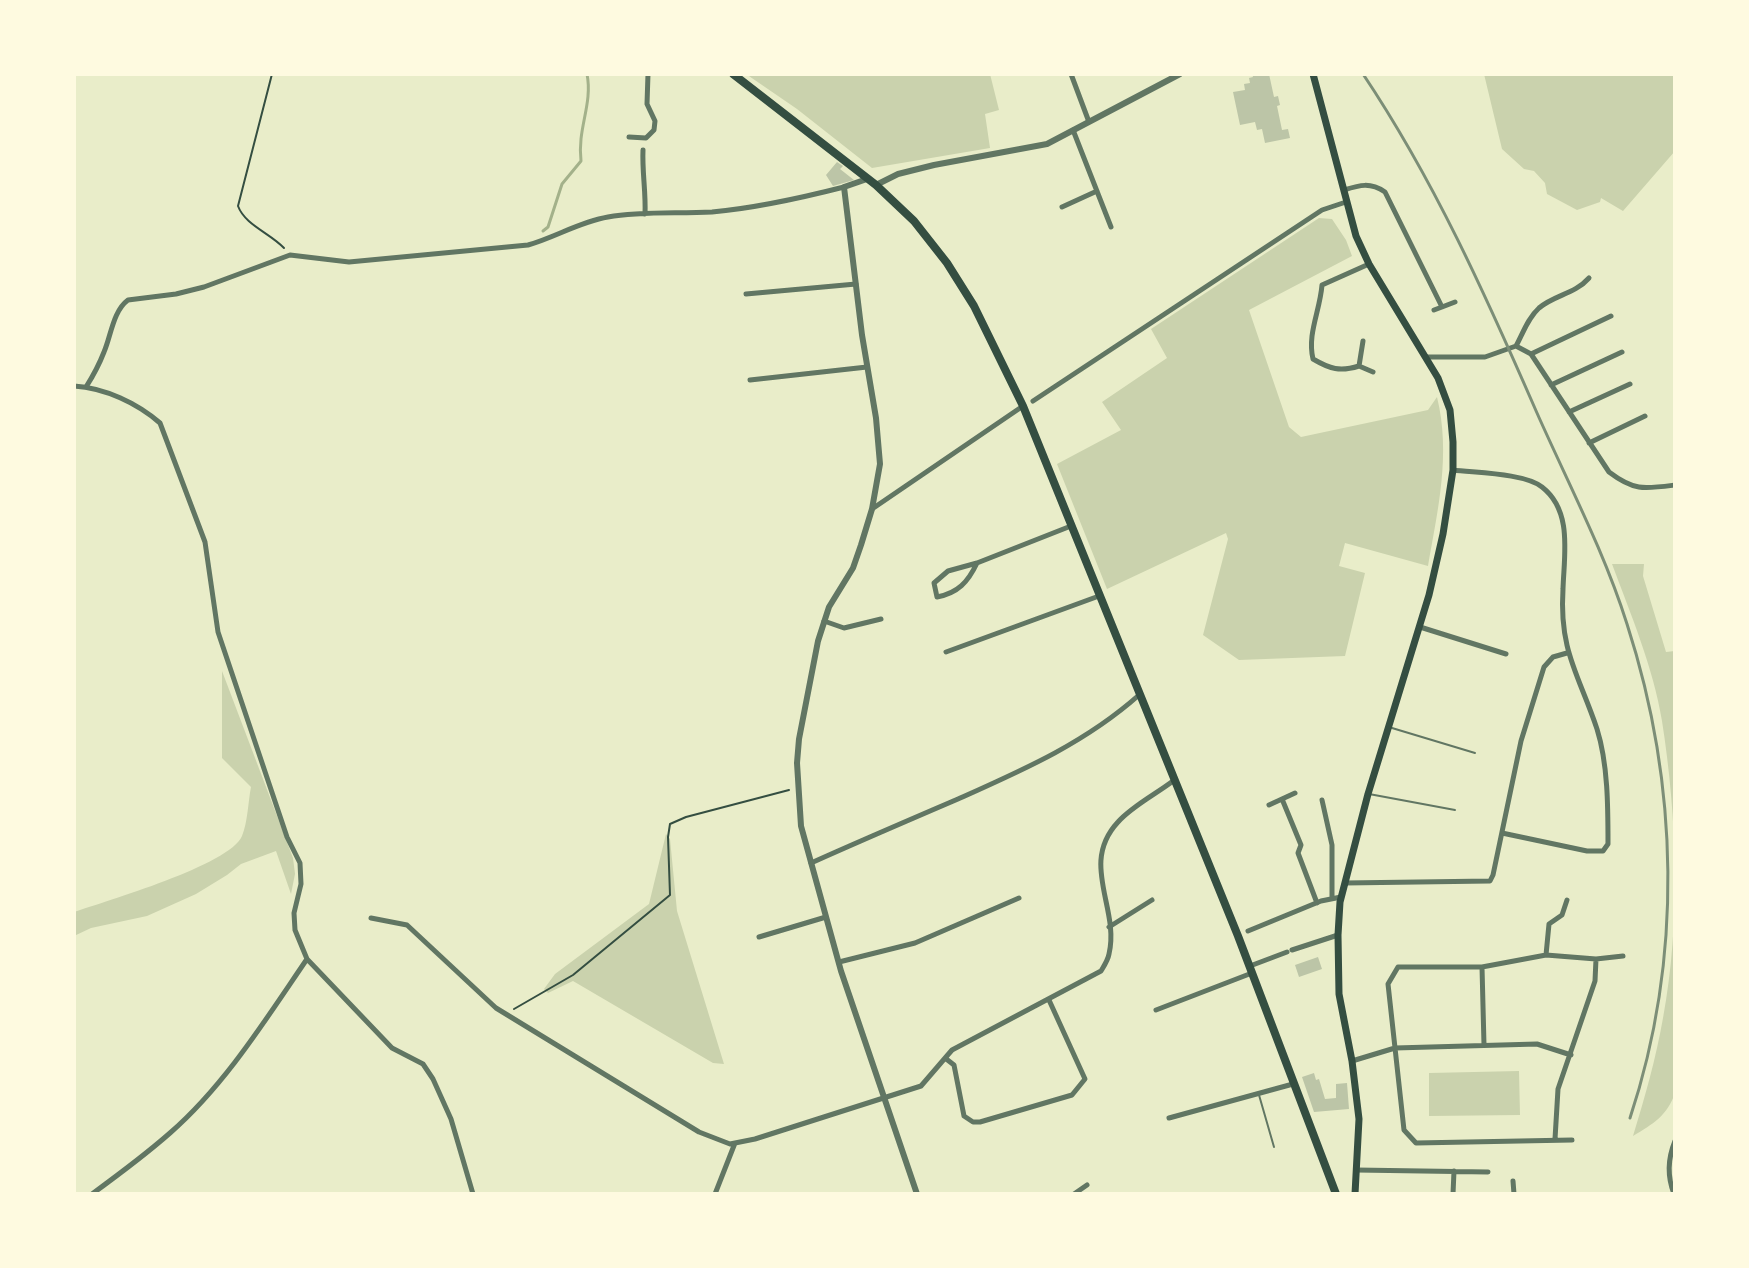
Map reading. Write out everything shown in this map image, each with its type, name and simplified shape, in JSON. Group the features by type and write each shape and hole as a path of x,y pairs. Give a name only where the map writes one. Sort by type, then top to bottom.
{"highway":[{"path":"733,74 876,185 914,221 947,263 974,306 1023,406 1251,970 1336,1194"}],"main road":[{"path":"1313,74 1356,236 1369,264 1427,357 1450,410 1453,470 1438,559 1420,627 1337,898 1339,994 1359,1119 1355,1194"}],"street":[{"path":"629,137 646,138 654,130 655,121 647,104 648,74"},
{"path":"1071,74 1089,122"},
{"path":"876,185 898,174 934,165 1047,144 1180,74"},
{"path":"1073,130 1111,227"},
{"path":"643,150 642,176 647,189 645,214"},
{"path":"86,387 104,353 123,303 204,287 290,255 349,262 528,245 549,239 569,227 606,217 715,211 785,201 867,179"},
{"path":"1343,191 1363,184 1375,185 1385,192 1442,307"},
{"path":"844,187 880,464 872,509 853,568 824,620 799,739 798,787 801,826 839,962 917,1194"},
{"path":"1062,207 1097,191"},
{"path":"1033,401 1322,210 1346,202"},
{"path":"1369,264 1322,285 1320,306 1309,342 1313,359 1326,367 1343,371 1359,366 1373,372"},
{"path":"1427,357 1485,357 1516,346 1530,317 1542,305 1581,287 1589,278"},
{"path":"746,294 856,284"},
{"path":"1434,310 1455,302"},
{"path":"1531,354 1611,316"},
{"path":"1359,366 1363,341"},
{"path":"1516,346 1531,354 1609,472 1626,485 1651,488 1675,485"},
{"path":"1551,385 1622,352"},
{"path":"750,380 867,367"},
{"path":"1569,413 1630,384"},
{"path":"74,386 86,387 144,409 160,423 205,542 218,632 287,837 300,863 301,884 294,913 295,930 307,959 392,1048 423,1064 451,1119 473,1194"},
{"path":"872,509 1023,406"},
{"path":"1589,443 1645,416"},
{"path":"1453,470 1530,480 1543,487 1558,508 1567,542 1562,590 1563,633 1567,653 1598,731 1605,782 1606,848 1598,852 1502,833"},
{"path":"977,563 964,586 950,595 937,597 934,583 948,571 977,563 1071,526"},
{"path":"946,652 1099,596"},
{"path":"824,620 844,628 881,619"},
{"path":"1420,627 1506,654"},
{"path":"1344,883 1490,881 1521,741 1544,667 1553,657 1567,653"},
{"path":"811,863 1004,779 1109,722 1139,695"},
{"path":"371,918 407,925 496,1008 699,1132 730,1144 755,1139 921,1086 952,1050 1101,971 1109,954 1109,927 1100,869 1102,846 1118,821 1173,781"},
{"path":"1269,805 1295,793"},
{"path":"1282,799 1301,845 1298,853 1317,903"},
{"path":"1248,931 1337,898 1332,845 1322,800"},
{"path":"839,962 915,943 1019,898"},
{"path":"1109,927 1152,900"},
{"path":"1546,955 1549,924 1562,915 1567,900"},
{"path":"759,937 826,917"},
{"path":"1156,1010 1290,951 1338,935"},
{"path":"1572,1140 1416,1143 1404,1130 1388,984 1398,967 1482,967 1546,955 1596,959 1623,956"},
{"path":"92,1194 171,1133 202,1101 239,1056 307,959"},
{"path":"1555,1139 1558,1089 1595,981 1596,959"},
{"path":"1482,967 1484,1045"},
{"path":"945,1058 954,1065 964,1116 973,1122 1072,1095 1085,1079 1049,1000"},
{"path":"1352,1061 1395,1048 1484,1045 1537,1044 1571,1055"},
{"path":"1169,1118 1294,1083"},
{"path":"1674,1194 1669,1163 1675,1141"},
{"path":"715,1194 735,1143"},
{"path":"1356,1170 1488,1172"},
{"path":"1453,1194 1454,1171"},
{"path":"1513,1181 1514,1194"},
{"path":"1074,1194 1087,1185"}],"lane":[{"path":"1389,726 1475,753"},
{"path":"1368,794 1455,810"},
{"path":"1259,1094 1274,1147"}],"path":[{"path":"272,74 238,206 241,215 276,239 290,255"},
{"path":"507,1015 573,975 670,895 670,824 798,787"}],"green space":[{"path":"746,74 990,74 999,110 985,114 990,148 872,168 797,109"},
{"path":"1484,74 1675,74 1675,151 1623,211 1601,198 1600,202 1577,210 1547,194 1545,183 1534,171 1524,169 1502,149"},
{"path":"1319,218 1332,219 1352,256 1249,310 1289,427 1301,437 1428,410 1437,397 1443,460 1428,566 1345,543 1339,566 1365,573 1345,656 1239,660 1203,635 1228,539 1226,533 1107,589 1057,464 1121,430 1102,402 1167,358 1151,329"},
{"path":"1612,564 1644,564 1643,576 1666,652 1675,651 1675,870 1667,757 1653,681"},
{"path":"222,671 293,858 295,874 291,894 276,851 241,864 196,894 147,916 91,928 74,936 74,912 192,870 233,847 242,836 251,787 222,758"},
{"path":"666,834 670,839 677,911 724,1064 713,1063 573,981 548,993 544,989 555,974 649,904"},
{"path":"1675,907 1675,1093 1663,1114 1633,1136 1657,1048 1669,982"},
{"path":"1519,1071 1520,1115 1429,1116 1429,1073"}],"building":[{"path":"1252,74 1269,74 1274,97 1278,96 1282,130 1288,129 1290,138 1265,143 1262,129 1257,130 1255,122 1240,125 1233,92 1245,90 1244,84 1250,83"},
{"path":"837,162 843,166 840,169 854,180 833,186 826,175"},
{"path":"1318,957 1322,969 1299,977 1295,965"},
{"path":"1314,1073 1325,1099 1336,1098 1336,1084 1347,1083 1349,1109 1314,1112 1302,1077"}],"waterway":[{"path":"543,231 548,227 562,184 581,161 581,138 588,96 587,74"}],"railway":[{"path":"1363,74 1413,155 1458,239 1608,570 1644,685 1657,747 1665,809 1668,871 1666,934 1659,996 1647,1057 1630,1118"}]}
